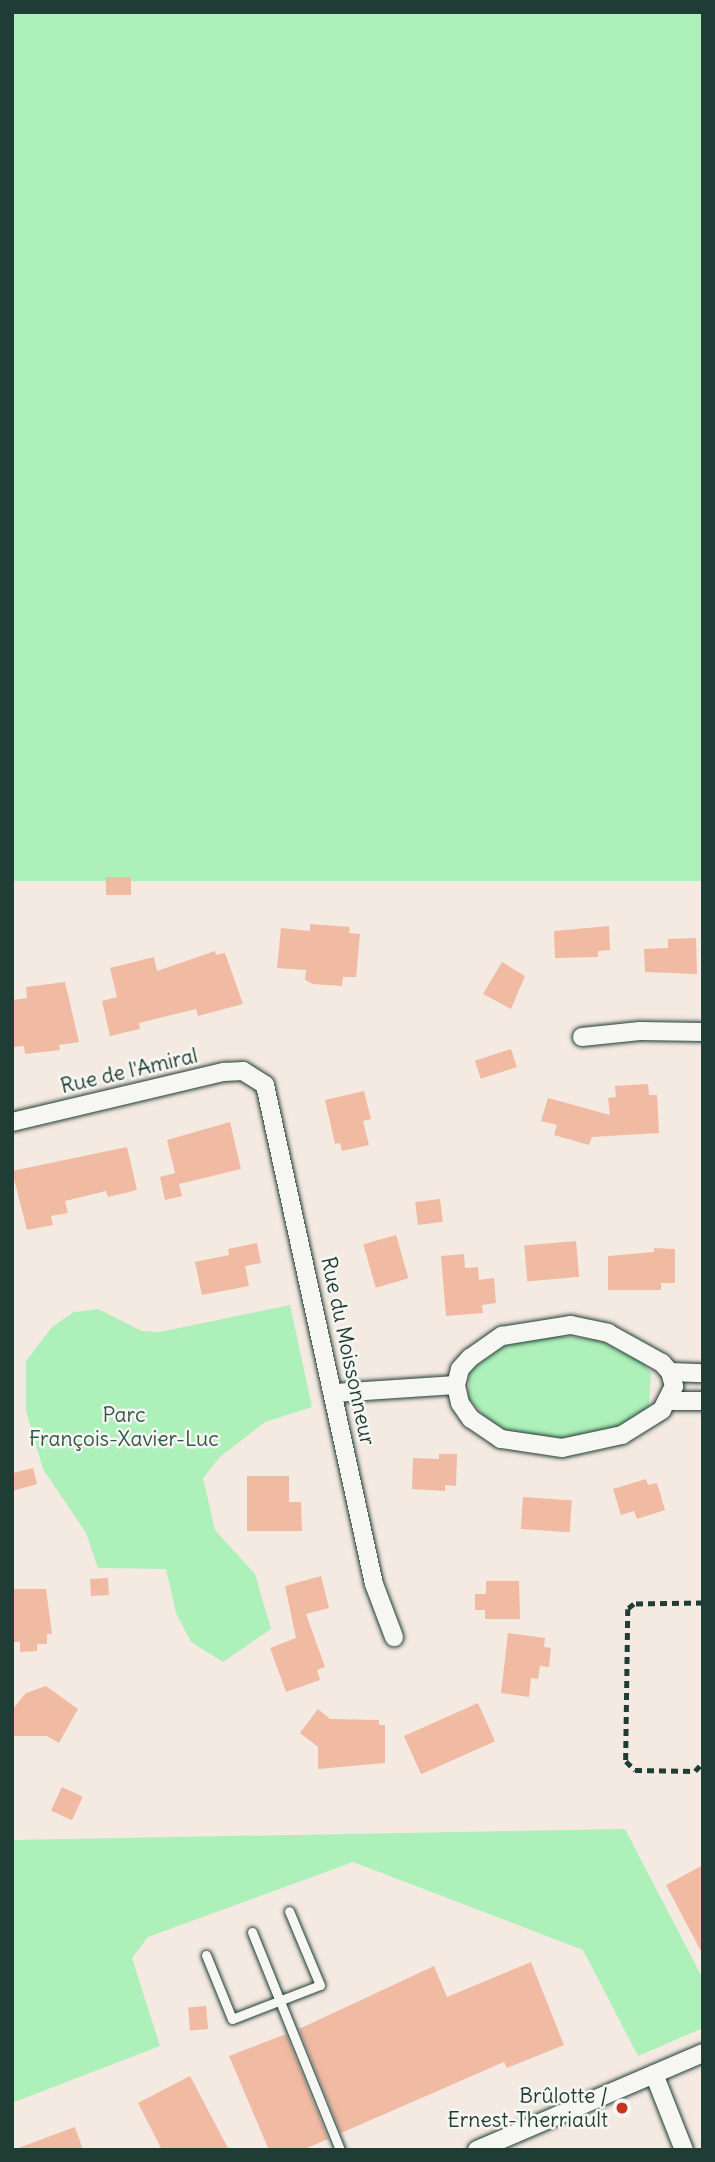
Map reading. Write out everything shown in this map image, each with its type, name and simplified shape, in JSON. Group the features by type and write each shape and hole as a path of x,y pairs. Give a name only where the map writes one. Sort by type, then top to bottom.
{"street":[{"path":"582,1037 640,1031 703,1032"},
{"name":"Rue de l'Amiral","path":"12,1122 224,1072 256,1076"},
{"name":"Rue du Moissonneur","path":"256,1076 270,1099 374,1584 394,1637"},
{"path":"670,1372 674,1386 669,1401 650,1420 622,1435 562,1448 501,1439 471,1419 460,1403 456,1385 460,1368 502,1336 551,1326 608,1333 636,1346 670,1372 703,1373"},
{"path":"335,1393 456,1385"},
{"path":"669,1401 703,1401"},
{"path":"477,2150 703,2053"},
{"path":"654,2074 684,2150"}],"lane":[{"path":"206,1955 232,2019 320,1985 289,1911"},
{"path":"252,1932 340,2150"}],"path":[{"path":"703,1603 634,1604 628,1609 626,1735 626,1761 635,1770 695,1771 703,1762"}],"green space":[{"path":"12,12 703,12 703,881 12,881"},
{"name":"Parc François-Xavier-Luc","path":"290,1305 312,1407 265,1422 220,1457 203,1478 215,1530 255,1574 271,1629 223,1662 191,1642 176,1613 166,1569 98,1568 86,1533 43,1469 26,1411 26,1361 52,1327 74,1312 98,1309 142,1331 160,1332"},
{"path":"548,1335 597,1340 641,1361 651,1373 649,1406 633,1422 579,1438 544,1439 515,1434 488,1420 468,1397 470,1371 503,1347"},
{"path":"625,1829 703,1979 703,2028 638,2056 583,1950 353,1862 148,1937 132,1958 160,2046 12,2103 12,1840"}],"building":[{"path":"106,877 131,877 131,895 106,895"},
{"path":"310,924 350,927 349,933 360,934 356,977 343,977 342,986 313,984 305,980 306,970 277,968 281,928 310,931"},
{"path":"609,926 610,950 598,951 598,957 555,958 554,931"},
{"path":"696,938 697,974 645,972 644,949 668,948 668,939"},
{"path":"215,951 216,955 225,953 243,1004 198,1016 196,1009 139,1023 140,1029 110,1036 102,1001 117,997 110,968 154,957 157,971"},
{"path":"502,962 525,976 511,1009 483,994"},
{"path":"65,982 79,1042 59,1045 60,1050 25,1054 24,1046 12,1047 12,1000 27,998 26,987"},
{"path":"511,1049 517,1067 481,1079 475,1061"},
{"path":"648,1084 649,1095 657,1095 659,1133 592,1137 589,1145 554,1135 557,1125 541,1121 548,1098 610,1115 608,1098 616,1097 615,1086"},
{"path":"364,1091 371,1119 363,1121 369,1145 342,1151 340,1143 335,1144 325,1100"},
{"path":"230,1122 241,1169 179,1184 182,1196 165,1200 160,1177 175,1173 167,1140"},
{"path":"127,1147 137,1190 108,1197 106,1191 65,1201 68,1213 51,1216 53,1225 27,1230 12,1171"},
{"path":"440,1199 443,1222 418,1225 415,1202"},
{"path":"396,1235 408,1278 376,1288 363,1244"},
{"path":"576,1241 579,1277 527,1281 524,1246"},
{"path":"257,1243 261,1263 245,1266 249,1286 202,1295 195,1262 229,1255 228,1249"},
{"path":"654,1248 675,1249 675,1283 661,1283 661,1290 608,1290 608,1256 654,1252"},
{"path":"464,1254 465,1268 478,1267 479,1280 494,1278 496,1303 482,1305 483,1313 446,1316 441,1256"},
{"path":"439,1454 457,1454 456,1486 445,1485 445,1491 412,1489 413,1458 439,1459"},
{"path":"33,1468 37,1484 12,1491 12,1473"},
{"path":"247,1476 289,1476 289,1502 301,1502 302,1531 247,1531"},
{"path":"646,1479 648,1485 657,1483 665,1510 637,1519 634,1511 621,1515 613,1489"},
{"path":"523,1497 572,1500 570,1532 521,1529"},
{"path":"321,1576 329,1608 306,1614 325,1667 317,1670 320,1680 286,1692 270,1648 296,1638 285,1586"},
{"path":"108,1578 109,1595 91,1596 90,1579"},
{"path":"486,1581 519,1581 520,1619 485,1619 485,1610 475,1610 475,1594 486,1594"},
{"path":"12,1589 46,1589 52,1634 47,1634 47,1644 37,1644 37,1651 20,1652 20,1642 12,1642"},
{"path":"508,1633 545,1638 544,1647 551,1648 549,1667 540,1666 538,1679 531,1678 529,1697 501,1693"},
{"path":"46,1686 78,1709 59,1743 47,1736 12,1736 12,1710 26,1693"},
{"path":"478,1703 495,1741 421,1774 404,1736"},
{"path":"318,1709 330,1719 379,1720 379,1725 385,1725 385,1763 318,1769 318,1747 300,1733"},
{"path":"62,1787 83,1797 72,1820 51,1811"},
{"path":"703,1865 703,1955 666,1885"},
{"path":"531,1962 564,2045 507,2068 504,2062 341,2133 299,2029 434,1966 447,1997"},
{"path":"206,2006 208,2029 190,2030 188,2008"},
{"path":"286,2034 328,2139 302,2150 269,2150 229,2056"},
{"path":"190,2076 229,2150 162,2150 138,2103"},
{"path":"75,2127 83,2150 18,2148"}],"place":[{"name":"Brûlotte / Ernest-Therriault","path":"622,2108"}]}
